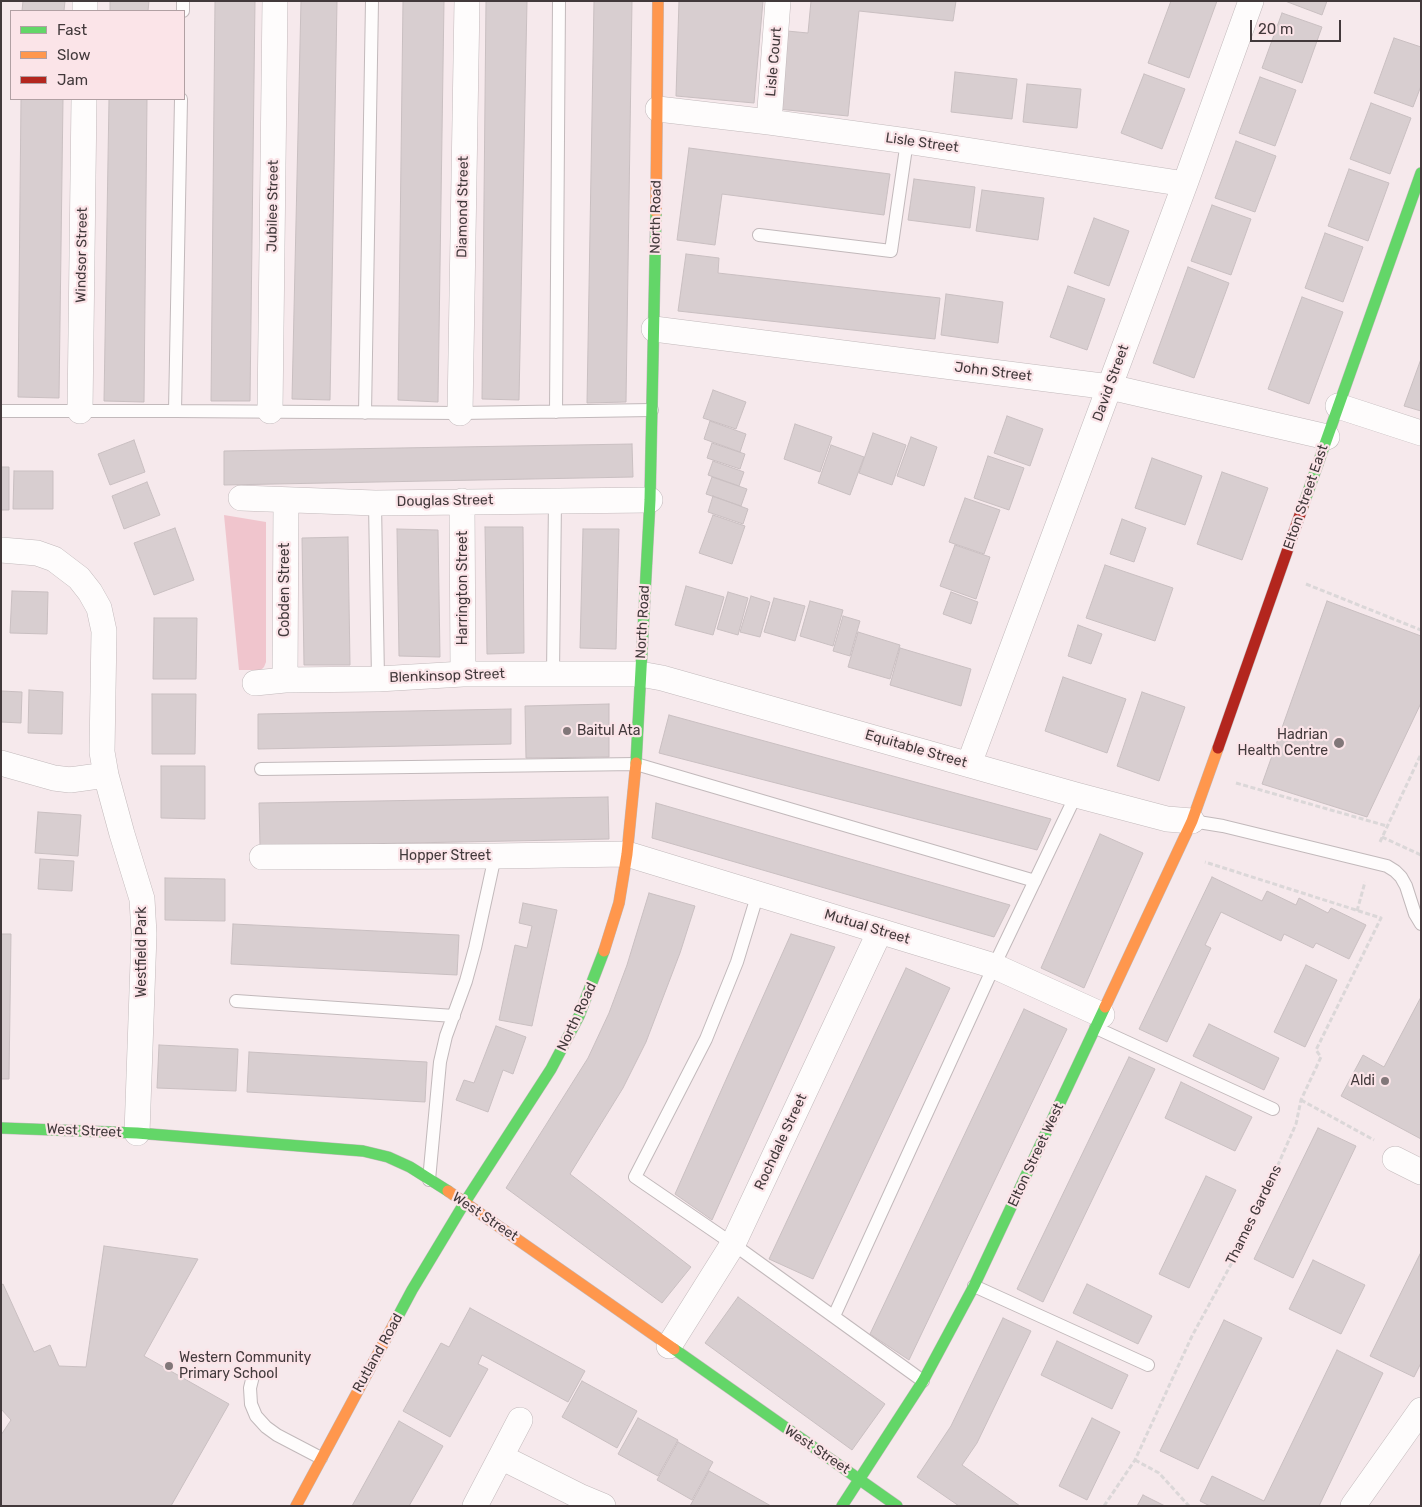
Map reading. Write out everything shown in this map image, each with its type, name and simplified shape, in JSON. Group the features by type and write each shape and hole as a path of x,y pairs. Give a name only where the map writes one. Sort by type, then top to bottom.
{"street":[{"name":"Jubilee Street","path":"270,411 276,1"},
{"name":"Diamond Street","path":"460,413 467,1"},
{"name":"North Road","path":"465,1202 551,1069 580,1016 602,963 619,903 627,854 636,764 650,500 658,109 658,1"},
{"name":"Lisle Court","path":"769,122 778,1"},
{"name":"David Street","path":"969,764 1110,387 1251,1"},
{"name":"Windsor Street","path":"80,411 84,100"},
{"name":"Lisle Street","path":"658,109 907,141 1185,184"},
{"name":"Elton Street East","path":"1192,821 1421,173"},
{"name":"John Street","path":"654,328 1110,387 1328,437"},
{"path":"1338,406 1421,433"},
{"name":"Douglas Street","path":"241,498 286,501 375,502 650,500"},
{"name":"Cobden Street","path":"285,680 286,501"},
{"name":"Harrington Street","path":"462,501 463,674"},
{"name":"Westfield Park","path":"1,550 37,554 54,559 79,578 99,608 104,631 102,752 106,776 142,899 144,934 137,1133"},
{"name":"Blenkinsop Street","path":"255,682 378,679 463,674 640,674"},
{"name":"Equitable Street","path":"640,674 662,678 1076,795 1167,819 1192,821"},
{"path":"1,763 54,778 70,780 106,776"},
{"name":"Elton Street West","path":"842,1506 923,1381 974,1286 1192,821"},
{"name":"Hopper Street","path":"262,857 627,854"},
{"name":"Mutual Street","path":"627,854 994,966 1099,1022"},
{"name":"Rochdale Street","path":"669,1346 733,1244 880,931"},
{"name":"West Street","path":"1,1128 137,1133 363,1151 388,1157 410,1167 465,1202 897,1506"},
{"path":"1395,1159 1421,1172"},
{"name":"Rutland Road","path":"296,1506 412,1290 465,1202"},
{"path":"1353,1506 1421,1410"},
{"path":"475,1506 520,1420"},
{"path":"501,1457 603,1506"}],"lane":[{"path":"365,413 372,1"},
{"path":"556,412 559,1"},
{"path":"175,410 181,100"},
{"path":"759,235 890,251 907,141"},
{"path":"1,411 175,410 460,413 652,410"},
{"path":"553,674 555,500"},
{"path":"375,502 378,679"},
{"path":"261,769 636,764 1035,881"},
{"path":"834,1316 994,966 1076,795"},
{"path":"1192,821 1223,826 1387,866 1401,877 1415,914 1421,924"},
{"path":"429,1180 440,1062 446,1036 475,948 495,856"},
{"path":"758,893 737,962 706,1039 635,1177 733,1244 923,1381"},
{"path":"236,1001 454,1016"},
{"path":"1099,1022 1273,1110"},
{"path":"974,1286 1148,1365"},
{"path":"252,1376 250,1388 251,1404 256,1416 277,1435 321,1458"}],"path":[{"path":"1279,574 1421,630"},
{"path":"1177,855 1357,910 1371,862 1421,754"},
{"path":"1208,776 1387,826"},
{"path":"1382,837 1421,855"},
{"name":"Thames Gardens","path":"1104,1506 1135,1460 1192,1336 1247,1235 1296,1124 1301,1100 1320,1057 1316,1050 1381,918 1357,910"},
{"path":"1301,1100 1382,1144 1380,1153 1395,1159"},
{"path":"1135,1460 1159,1473 1189,1506"}],"shaded area":[{"path":"224,515 266,522 266,662 261,670 239,670"}],"building":[{"path":"23,1 65,1 64,10 22,10"},
{"path":"110,1 149,1 148,10 110,10"},
{"path":"215,1 255,1 250,401 211,401"},
{"path":"301,1 337,1 330,400 292,399"},
{"path":"403,1 444,1 438,402 398,400"},
{"path":"486,1 527,1 519,400 482,399"},
{"path":"594,1 632,1 626,402 587,403"},
{"path":"679,1 763,1 754,103 676,96"},
{"path":"811,1 956,1 953,21 859,11 848,116 778,109 787,31 808,33"},
{"path":"1171,1 1217,1 1189,78 1148,63"},
{"path":"1285,1 1327,1 1322,15"},
{"path":"1282,13 1322,27 1302,83 1262,68"},
{"path":"1394,38 1421,47 1421,86 1413,107 1374,93"},
{"path":"955,72 1017,79 1012,119 951,112"},
{"path":"1144,74 1185,89 1162,149 1121,133"},
{"path":"1260,77 1296,90 1275,146 1239,133"},
{"path":"1027,84 1081,89 1077,128 1023,122"},
{"path":"21,100 63,100 59,398 18,397"},
{"path":"109,100 147,100 144,402 104,401"},
{"path":"1371,103 1411,118 1390,174 1350,159"},
{"path":"1236,141 1276,156 1255,212 1215,198"},
{"path":"689,148 890,174 884,215 722,194 715,245 677,240"},
{"path":"1349,169 1389,183 1368,241 1328,226"},
{"path":"914,179 975,187 970,228 908,220"},
{"path":"982,190 1044,198 1038,240 976,231"},
{"path":"1212,205 1251,219 1231,275 1191,261"},
{"path":"1094,218 1129,231 1109,286 1074,273"},
{"path":"1325,233 1363,247 1343,302 1305,288"},
{"path":"686,254 719,258 718,273 940,298 935,339 678,311"},
{"path":"1188,267 1229,283 1194,378 1153,363"},
{"path":"1068,286 1105,299 1087,350 1050,337"},
{"path":"946,294 1003,302 998,343 941,335"},
{"path":"1302,297 1343,312 1309,404 1268,389"},
{"path":"1421,359 1421,411 1404,406"},
{"path":"713,390 746,402 736,429 703,418"},
{"path":"1007,416 1043,429 1030,466 994,453"},
{"path":"710,421 746,434 740,452 704,439"},
{"path":"795,424 832,437 820,472 784,459"},
{"path":"873,433 906,445 892,485 859,473"},
{"path":"911,437 937,447 924,486 897,476"},
{"path":"134,440 145,472 110,485 98,454"},
{"path":"712,443 745,454 740,469 707,458"},
{"path":"632,444 633,477 224,485 224,451"},
{"path":"831,445 864,457 850,495 818,483"},
{"path":"988,456 1024,468 1009,510 974,498"},
{"path":"1152,458 1202,476 1185,525 1135,508"},
{"path":"713,461 744,472 739,486 708,475"},
{"path":"1,467 9,467 9,510 1,510"},
{"path":"14,471 53,471 53,509 13,509"},
{"path":"1222,472 1268,488 1242,560 1197,544"},
{"path":"712,477 747,489 741,506 706,494"},
{"path":"147,482 160,515 124,529 112,496"},
{"path":"713,496 748,509 743,524 708,512"},
{"path":"965,498 1000,510 984,554 949,542"},
{"path":"713,515 745,526 732,564 699,553"},
{"path":"1122,519 1146,528 1134,562 1110,554"},
{"path":"485,527 523,527 524,653 487,654"},
{"path":"175,528 194,580 154,595 134,543"},
{"path":"397,529 438,530 440,657 399,656"},
{"path":"583,529 619,529 616,649 580,648"},
{"path":"348,537 350,665 304,665 302,538"},
{"path":"955,545 990,557 976,599 940,586"},
{"path":"1105,565 1173,588 1155,641 1086,618"},
{"path":"686,586 724,597 713,635 675,625"},
{"path":"12,591 48,592 47,634 10,633"},
{"path":"728,592 748,598 738,635 717,629"},
{"path":"951,592 978,602 971,624 943,614"},
{"path":"751,596 770,602 760,637 740,632"},
{"path":"774,598 805,606 795,641 764,632"},
{"path":"810,601 843,610 833,646 800,636"},
{"name":"Hadrian Health Centre","path":"1327,601 1421,636 1421,703 1367,817 1262,784"},
{"path":"843,616 860,621 850,656 833,651"},
{"path":"154,618 197,618 196,679 153,679"},
{"path":"1078,625 1102,634 1091,664 1068,656"},
{"path":"858,632 900,645 890,679 848,667"},
{"path":"900,648 971,669 961,706 890,685"},
{"path":"1063,677 1126,699 1107,753 1045,731"},
{"path":"29,690 63,692 62,734 28,733"},
{"path":"1,691 22,692 21,723 1,722"},
{"path":"1142,692 1185,707 1159,781 1117,766"},
{"path":"152,694 196,694 195,754 152,754"},
{"name":"Baitul Ata","path":"609,704 609,757 526,758 525,706"},
{"path":"511,709 511,744 258,749 258,714"},
{"path":"669,715 1051,819 1037,850 659,753"},
{"path":"161,766 205,766 205,819 161,818"},
{"path":"608,797 609,839 260,846 259,803"},
{"path":"656,803 1010,905 994,937 652,838"},
{"path":"38,812 81,815 78,856 35,853"},
{"path":"1100,834 1143,853 1084,988 1041,968"},
{"path":"40,859 74,861 72,891 38,889"},
{"path":"1212,877 1262,901 1267,891 1296,905 1299,898 1328,913 1331,908 1366,925 1349,959 1316,943 1313,948 1284,934 1281,941 1221,912 1205,945 1211,948 1167,1042 1139,1029"},
{"path":"165,878 225,879 225,921 165,920"},
{"path":"649,893 695,906 680,953 646,1042 623,1088 570,1174 691,1267 662,1303 506,1188 588,1058 609,1013 627,965"},
{"path":"523,903 557,910 532,1026 499,1020 515,945 527,948 532,926 519,923"},
{"path":"233,924 459,935 457,975 231,964"},
{"path":"1,934 11,934 9,1079 1,1079"},
{"path":"791,934 835,947 712,1220 675,1194"},
{"path":"1306,965 1337,980 1305,1047 1274,1032"},
{"path":"906,968 950,988 813,1279 769,1259"},
{"name":"Aldi","path":"1421,997 1421,1139 1341,1096 1363,1055 1384,1067"},
{"path":"1024,1009 1067,1029 909,1360 870,1334"},
{"path":"1209,1024 1279,1058 1264,1090 1193,1056"},
{"path":"496,1026 526,1037 513,1074 503,1070 488,1112 456,1100 464,1080 474,1083"},
{"path":"159,1045 238,1049 236,1091 157,1088"},
{"path":"249,1052 427,1062 425,1102 247,1092"},
{"path":"1129,1057 1155,1069 1043,1302 1017,1289"},
{"path":"1181,1082 1252,1117 1235,1151 1165,1118"},
{"path":"1318,1128 1356,1146 1293,1278 1254,1259"},
{"path":"1206,1176 1236,1190 1189,1288 1159,1274"},
{"path":"104,1246 198,1259 144,1356 229,1404 171,1506 1,1506 1,1435 11,1420 1,1409 1,1285 3,1284 34,1352 50,1345 59,1366 86,1367"},
{"path":"1421,1252 1421,1363 1414,1377 1370,1356"},
{"path":"1313,1260 1365,1285 1341,1334 1289,1309"},
{"path":"1087,1284 1152,1316 1138,1344 1073,1313"},
{"path":"738,1297 885,1404 852,1450 705,1343"},
{"path":"470,1308 585,1371 568,1402 482,1355 478,1364 488,1369 450,1437 403,1411 441,1343 449,1347"},
{"path":"1003,1318 1031,1331 977,1443 962,1465 1020,1506 959,1506 917,1477 951,1426"},
{"path":"1224,1320 1262,1338 1198,1469 1160,1451"},
{"path":"1057,1341 1128,1375 1112,1409 1041,1375"},
{"path":"1337,1350 1383,1373 1319,1506 1210,1506 1200,1501 1212,1476 1264,1501"},
{"path":"582,1381 637,1411 617,1448 562,1417"},
{"path":"638,1418 678,1440 658,1476 618,1454"},
{"path":"1092,1418 1120,1432 1087,1500 1059,1486"},
{"path":"399,1421 443,1446 409,1506 352,1506"},
{"path":"678,1442 713,1462 692,1500 657,1480"},
{"path":"709,1471 771,1506 690,1506"},
{"path":"1143,1495 1165,1506 1137,1506"}],"traffic: fast":[{"path":"1303,506 1421,173"},
{"path":"636,763 650,500 656,212"},
{"path":"396,1320 465,1202 551,1069 579,1016 604,951"},
{"path":"842,1506 923,1381 974,1286 1105,1007"},
{"path":"1,1128 137,1133 363,1151 388,1157 410,1167 448,1191"},
{"path":"674,1349 897,1506"}],"traffic: slow":[{"path":"656,212 658,1"},
{"path":"1105,1007 1192,821 1218,748"},
{"path":"604,951 619,903 627,854 636,763"},
{"path":"448,1191 674,1349"},
{"path":"296,1506 396,1320"}],"traffic: jam":[{"path":"1218,748 1303,506"}],"place":[{"name":"Baitul Ata","path":"567,731"},
{"name":"Hadrian Health Centre","path":"1339,743"},
{"name":"Aldi","path":"1385,1081"},
{"name":"Western Community Primary School","path":"169,1366"}]}
